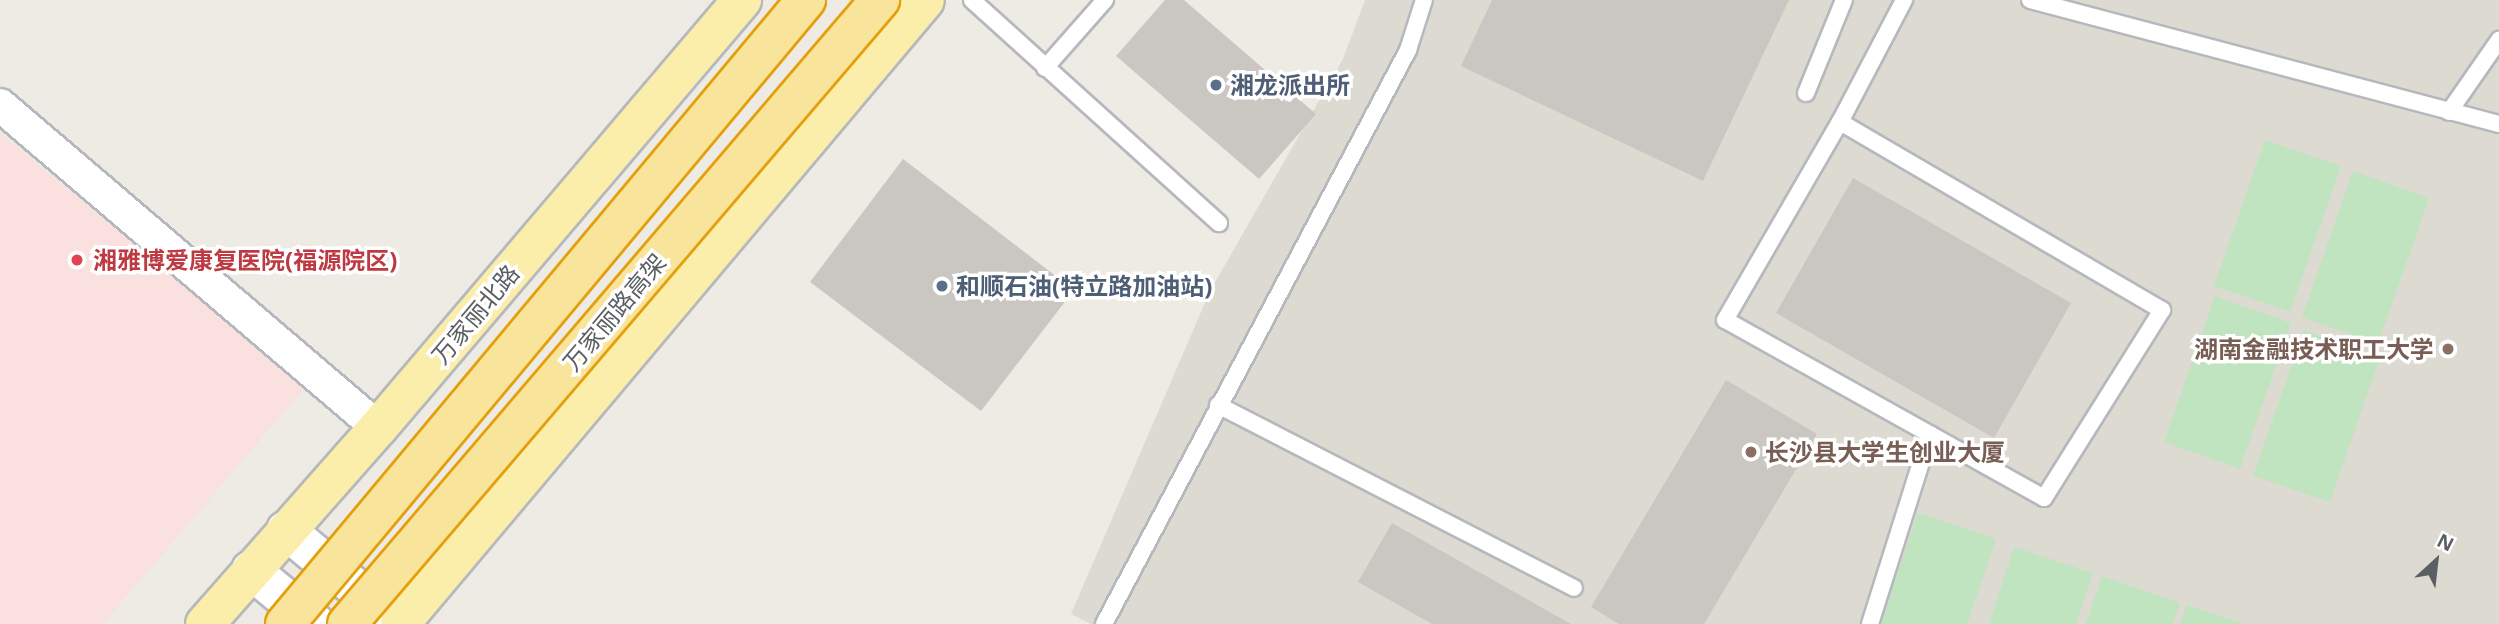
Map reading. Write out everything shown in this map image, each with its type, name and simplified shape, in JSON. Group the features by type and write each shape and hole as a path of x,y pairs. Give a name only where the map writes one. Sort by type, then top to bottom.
{"highway":[{"path":"285,624 806,0"},
{"name":"万家丽路高架","path":"347,624 880,0"}],"main road":[{"name":"万家丽北路","path":"205,624 378,428 742,0"},
{"path":"286,530 399,624 925,0"},
{"path":"251,570 316,624"}],"street":[{"path":"0,105 378,428"}],"lane":[{"path":"972,0 1219,223"},
{"path":"1045,68 1105,0"},
{"path":"1104,624 1408,50 1424,0"},
{"path":"1806,93 1843,0"},
{"path":"1840,122 2162,310 2044,498 1726,320 1840,122 1904,0"},
{"path":"2031,0 2499,124"},
{"path":"2449,112 2499,40"},
{"path":"1218,405 1574,588"},
{"path":"1870,624 1930,434"}],"shaded area":[{"name":"长沙县大学生创业大厦","path":"1365,0 2499,0 2499,624 1091,624 1071,614 1210,291 1343,59"},
{"name":"湘雅博爱康复医院(福源院区)","path":"0,133 306,386 103,624 0,624"}],"green space":[{"path":"2265,140 2341,166 2290,312 2214,286"},
{"path":"2353,171 2429,198 2378,344 2302,317"},
{"path":"2215,296 2291,323 2240,469 2164,442"},
{"path":"2304,330 2380,357 2330,502 2253,476"},
{"path":"1918,513 1996,539 1967,624 1880,624"},
{"path":"2014,547 2093,573 2076,624 1989,624"},
{"path":"2102,576 2180,603 2173,624 2086,624"},
{"path":"2187,605 2245,624 2180,624"}],"building":[{"name":"湘龙派出所","path":"1165,0 1184,0 1316,114 1259,179 1116,56"},
{"path":"1492,0 1789,0 1703,181 1461,66"},
{"name":"和顺石油(特立路加油站)","path":"903,159 1074,290 981,411 810,282"},
{"path":"1853,178 2071,303 1994,438 1776,313"},
{"path":"1726,380 1817,434 1704,624 1619,624 1591,607"},
{"path":"1392,523 1571,624 1432,624 1358,582"}],"place":[{"name":"湘龙派出所","path":"1216,85"},
{"name":"湘雅博爱康复医院(福源院区)","path":"77,260"},
{"name":"和顺石油(特立路加油站)","path":"942,286"},
{"name":"湖南金融技术职工大学","path":"2448,349"},
{"name":"长沙县大学生创业大厦","path":"1751,452"}]}
